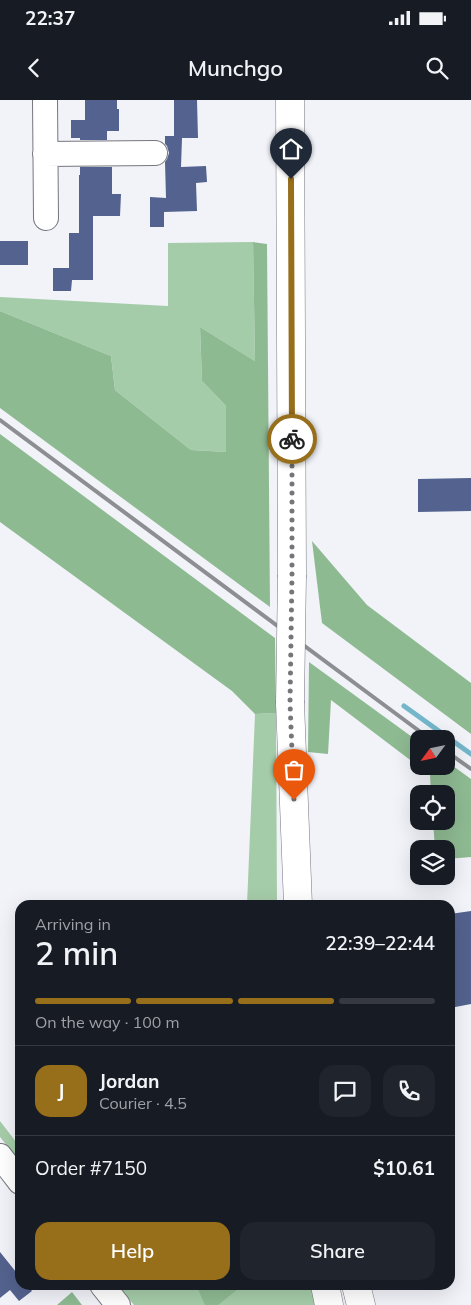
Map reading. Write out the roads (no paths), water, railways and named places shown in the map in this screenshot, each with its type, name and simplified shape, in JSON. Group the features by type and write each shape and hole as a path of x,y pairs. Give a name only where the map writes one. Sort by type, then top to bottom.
{"main road":[{"path":"288,900 292,575 290,100"},
{"path":"290,703 298,900"},
{"path":"326,1290 329,1305"},
{"path":"357,1290 361,1305"}],"street":[{"path":"45,100 46,218"},
{"path":"45,154 155,153"},
{"path":"0,1156 15,1176"},
{"path":"106,1290 118,1305"}],"waterway":[{"path":"404,706 471,754"}],"railway":[{"path":"0,420 418,730"},
{"path":"455,757 471,769"}]}
